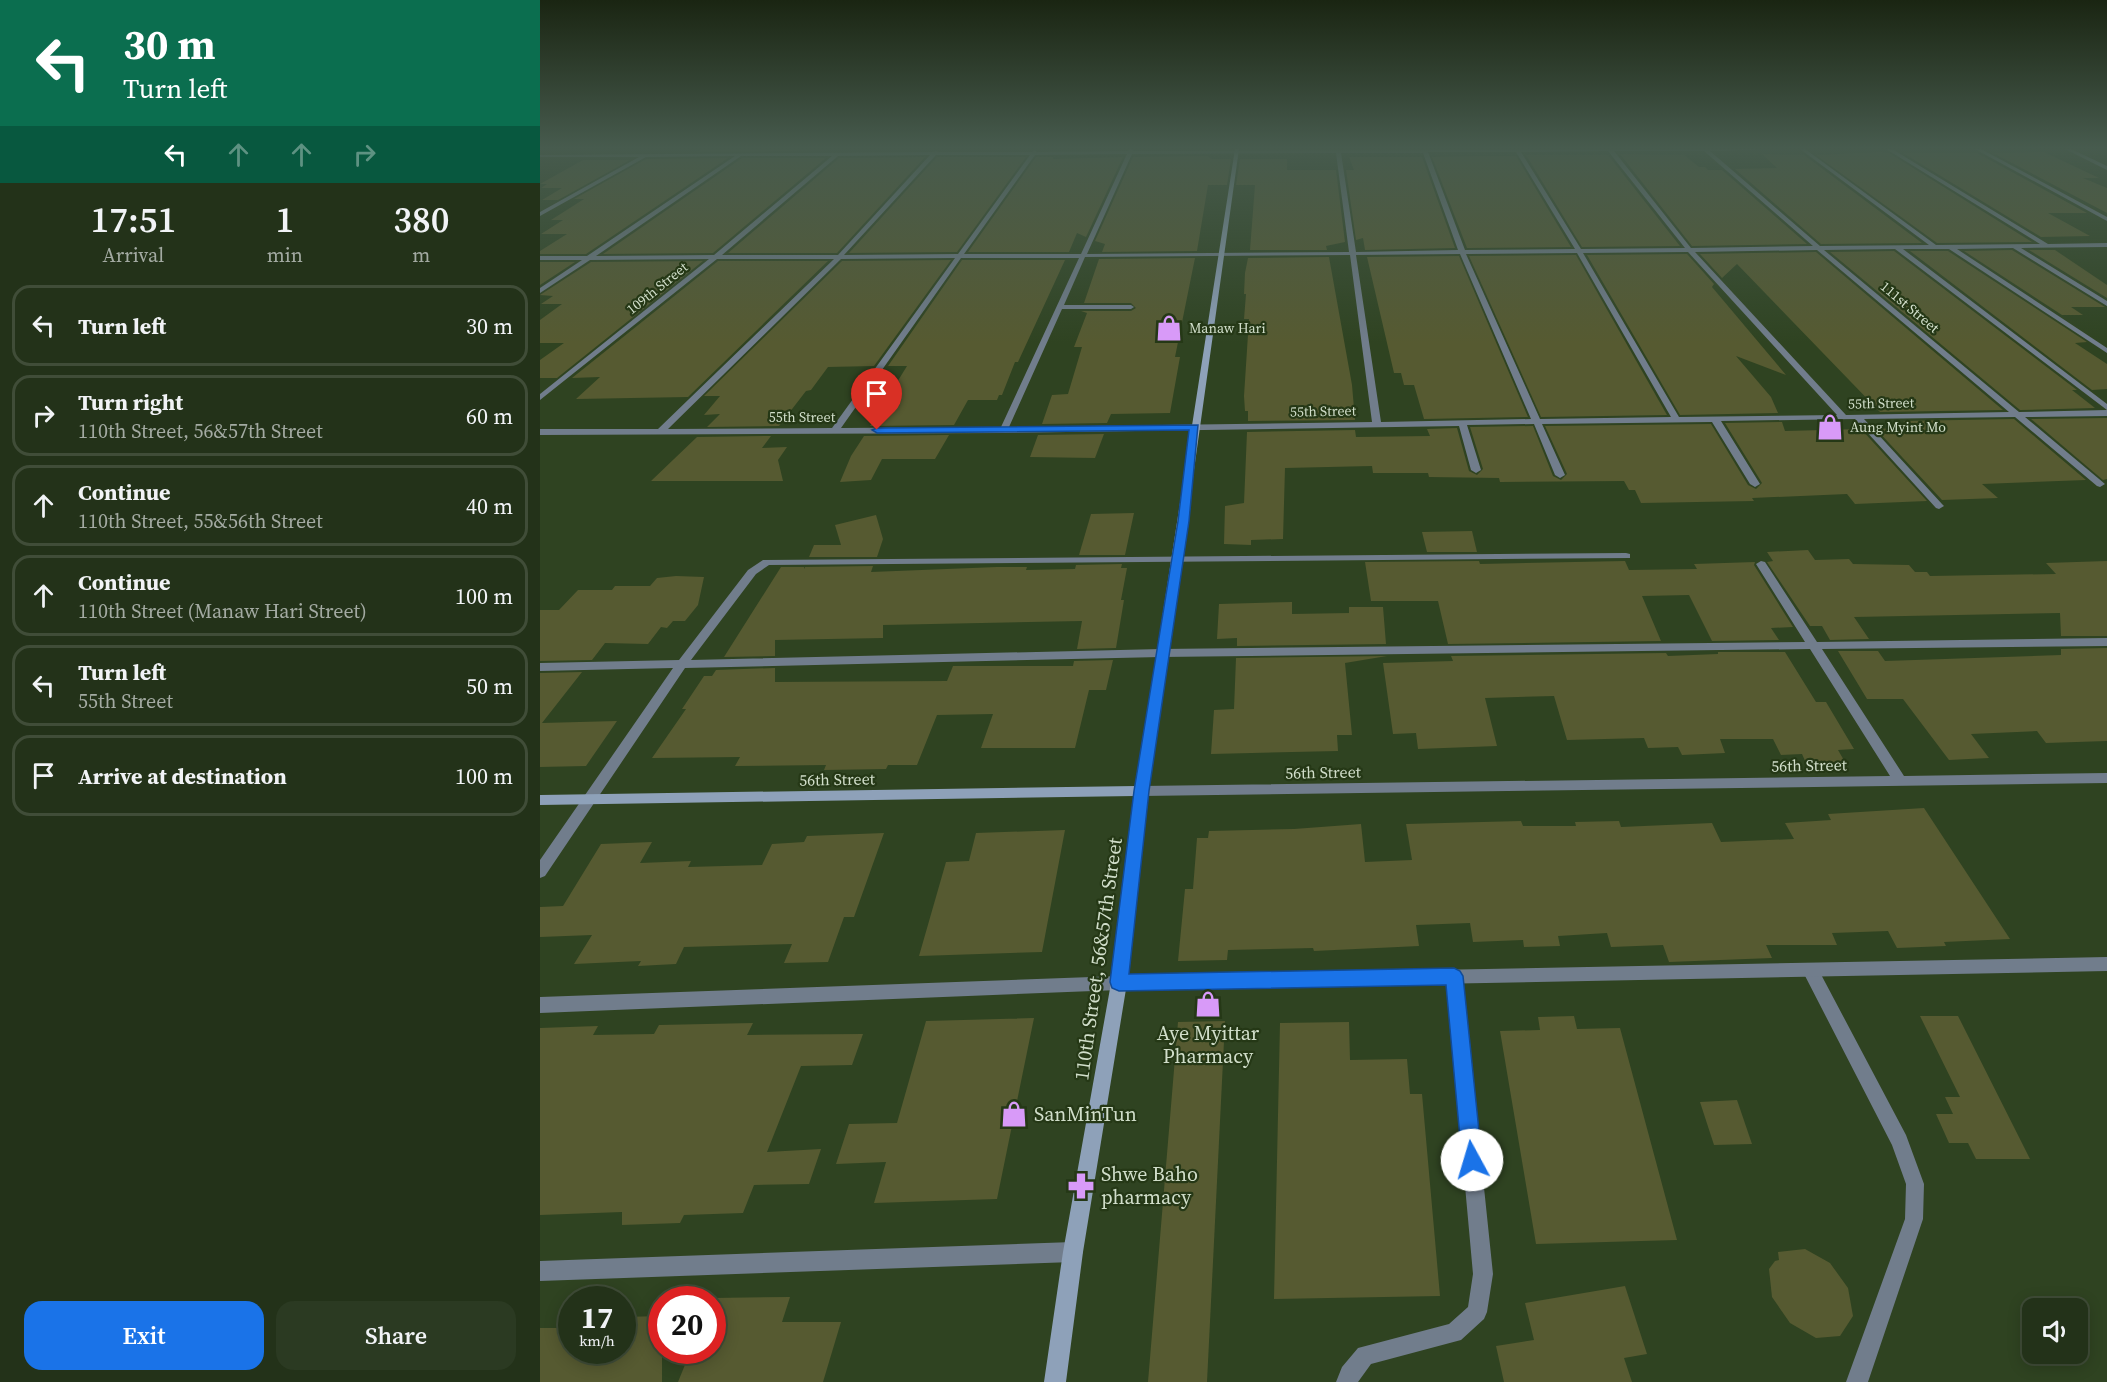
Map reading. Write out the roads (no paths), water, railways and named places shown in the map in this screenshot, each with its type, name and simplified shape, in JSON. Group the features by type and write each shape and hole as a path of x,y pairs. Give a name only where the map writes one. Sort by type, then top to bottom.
{"main road":[{"name":"110th Street, 56&57th Street","path":"1055,1382 1073,1252 1119,982 1161,653 1227,213"},
{"name":"56th Street","path":"540,800 1142,791"}],"street":[{"path":"540,291 655,213"},
{"name":"109th Street","path":"540,398 767,213"},
{"path":"661,431 839,257 879,213"},
{"path":"835,430 990,213"},
{"path":"1004,430 1103,213"},
{"path":"1346,213 1377,424"},
{"path":"1448,213 1534,421 1560,475"},
{"path":"1557,213 1677,420"},
{"path":"1661,213 1689,249 1844,417"},
{"name":"111st Street","path":"1779,213 2100,483"},
{"path":"1890,213 1935,246"},
{"path":"1994,213 2047,246"},
{"path":"2089,245 2107,256"},
{"path":"540,258 1221,255 2107,245"},
{"path":"1951,246 2107,351"},
{"path":"2013,246 2107,304"},
{"path":"1896,247 2107,411"},
{"path":"1061,307 1131,307"},
{"name":"55th Street","path":"540,432 1004,430 2107,411"},
{"path":"1856,416 1939,506"},
{"path":"1714,419 1755,484"},
{"path":"1462,423 1476,470"},
{"path":"540,872 681,665 752,572 767,562 1626,555"},
{"path":"1761,564 1900,780"},
{"path":"540,667 1161,653 2107,642"},
{"name":"56th Street","path":"1142,791 2107,778"},
{"path":"540,1005 1119,982 2107,964"},
{"path":"1810,970 1900,1141 1915,1184 1914,1219 1857,1382"},
{"path":"1347,1382 1348,1374 1365,1355 1454,1333 1477,1312 1483,1274 1454,976"},
{"path":"540,1271 1073,1252"}],"place":[{"name":"Manaw Hari","path":"1169,328"},
{"name":"Aung Myint Mo","path":"1830,427"},
{"name":"Aye Myittar Pharmacy","path":"1208,1004"},
{"name":"SanMinTun","path":"1014,1114"},
{"name":"Shwe Baho pharmacy","path":"1081,1186"}]}
